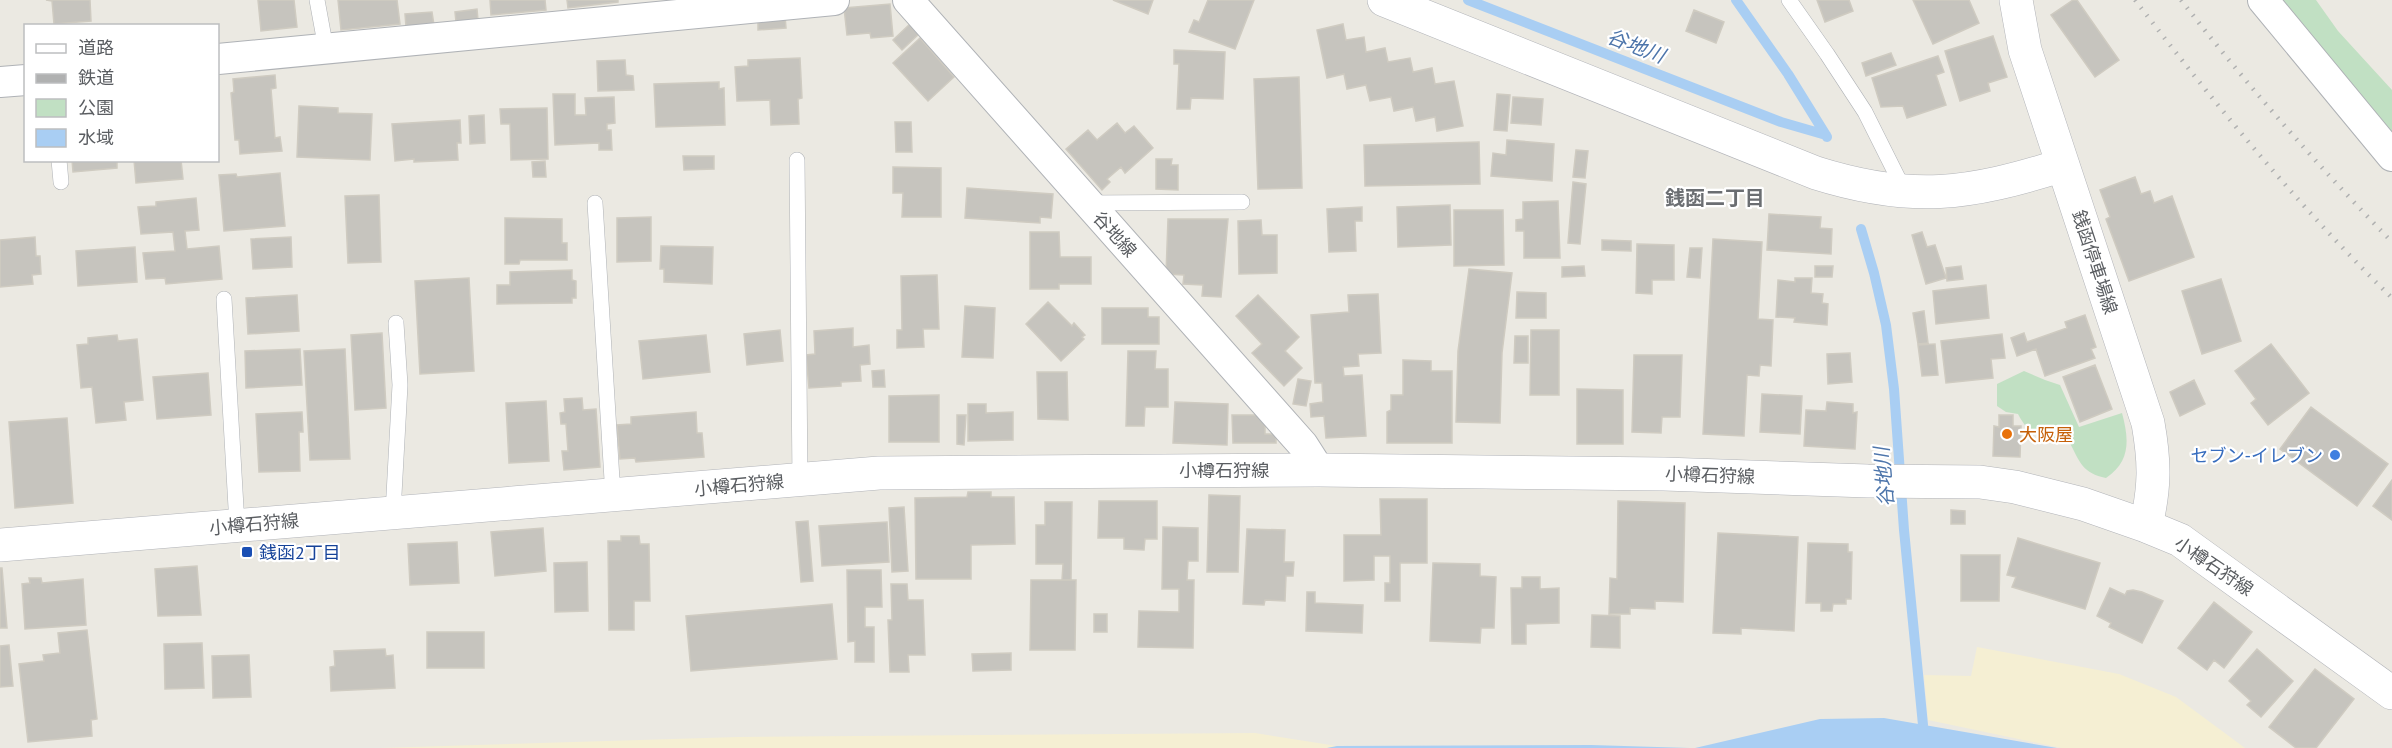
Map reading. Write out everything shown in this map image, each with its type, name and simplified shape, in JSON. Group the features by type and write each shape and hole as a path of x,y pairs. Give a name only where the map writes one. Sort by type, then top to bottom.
{"main road":[{"path":"1384,0 1816,173 1869,188 1905,192 1958,191 1991,186 2063,165"},
{"name":"銭函停車場線","path":"2016,0 2025,50 2148,423 2154,483 2146,525"},
{"name":"小樽石狩線","path":"0,545 879,473 1319,470 1664,474 1868,481 1980,482 2015,487 2083,504 2146,525 2180,540 2392,693"}],"street":[{"path":"219,59 834,0"},
{"name":"谷地線","path":"908,0 1303,445 1319,470"},
{"path":"2263,0 2392,156"},
{"path":"0,82 24,80"}],"lane":[{"path":"317,0 326,49"},
{"path":"1788,0 1865,112 1905,192"},
{"path":"797,160 800,480"},
{"path":"60,162 61,182"},
{"path":"1087,203 1242,202"},
{"path":"595,203 613,496"},
{"path":"224,299 237,525"},
{"path":"393,513 400,385 396,323"}],"green space":[{"path":"2276,0 2316,0 2338,31 2392,90 2392,142"},
{"path":"2024,371 2060,385 2079,427 2122,413 2127,441 2126,449 2120,464 2106,478 2087,470 2070,443 2034,433 2028,429 2018,414 2006,412 1997,406 1997,384"}],"sand":[{"path":"1977,647 2119,674 2176,697 2245,748 2062,748 1928,720 1924,675 1971,676"},
{"path":"1255,733 1337,746 1327,748 379,748 738,737"}],"water":[{"path":"1884,718 2057,748 1695,748 1820,719"},
{"path":"1591,745 1690,748 1327,748 1337,746"}],"building":[{"path":"46,0 90,0 91,21 54,24 52,1"},
{"path":"258,0 294,0 297,27 261,31"},
{"path":"338,0 397,0 400,24 341,30"},
{"path":"490,0 545,0 546,10 491,15"},
{"path":"567,0 618,0 618,2 568,8"},
{"path":"1113,0 1153,0 1148,14"},
{"path":"1208,0 1254,0 1235,49 1189,32 1194,20 1199,22"},
{"path":"1817,0 1849,0 1853,11 1825,22"},
{"path":"1913,0 1969,0 1979,23 1933,44"},
{"path":"2073,0 2077,0 2119,60 2095,77 2051,15"},
{"path":"890,4 893,36 871,38 870,33 847,35 844,8"},
{"path":"477,9 478,20 456,22 455,12"},
{"path":"1694,10 1724,22 1716,43 1686,31"},
{"path":"432,12 434,25 406,27 405,14"},
{"path":"785,16 786,28 758,30 758,18"},
{"path":"912,22 921,32 902,50 893,40"},
{"path":"1343,24 1346,40 1364,37 1366,52 1385,48 1388,62 1410,58 1413,72 1432,68 1435,84 1454,81 1463,126 1437,131 1435,117 1416,121 1413,107 1394,111 1391,97 1370,101 1366,85 1347,89 1344,74 1327,78 1317,30"},
{"path":"1993,36 2007,77 1988,83 1990,91 1960,101 1945,51"},
{"path":"920,38 954,77 928,101 893,63"},
{"path":"1174,50 1225,52 1223,99 1191,98 1190,109 1177,109 1179,64 1174,64"},
{"path":"1891,53 1896,65 1866,76 1862,63"},
{"path":"1938,56 1944,72 1936,75 1946,105 1907,118 1903,106 1881,107 1872,78"},
{"path":"800,58 802,98 798,99 799,124 771,125 770,100 737,101 735,67 748,66 748,60"},
{"path":"625,60 626,75 633,76 634,90 598,91 597,61"},
{"path":"275,75 276,88 271,89 275,138 280,137 282,151 240,154 239,140 235,140 231,93 234,92 233,79"},
{"path":"1299,77 1302,188 1258,189 1254,79"},
{"path":"719,82 719,89 724,88 725,125 656,127 654,84"},
{"path":"553,94 575,94 575,115 586,115 585,98 614,97 615,123 607,124 607,130 611,130 612,150 599,150 599,143 555,145"},
{"path":"1497,94 1510,95 1507,131 1494,130"},
{"path":"1513,97 1543,99 1541,125 1511,123"},
{"path":"299,106 338,108 338,113 372,114 370,160 297,157"},
{"path":"547,108 548,159 511,160 510,124 501,124 500,109"},
{"path":"484,115 485,143 470,144 469,116"},
{"path":"460,120 461,143 457,143 458,160 395,161 392,124"},
{"path":"895,122 911,122 912,152 896,152"},
{"path":"1117,123 1125,133 1134,126 1153,148 1125,173 1121,167 1107,179 1110,182 1102,190 1066,149 1088,130 1097,140"},
{"path":"1507,140 1554,144 1552,181 1491,176 1493,153 1506,155"},
{"path":"1479,142 1480,184 1365,186 1364,145"},
{"path":"1576,150 1588,151 1585,178 1573,177"},
{"path":"683,156 714,156 714,169 684,170"},
{"path":"1156,159 1172,159 1171,165 1178,165 1178,190 1156,189"},
{"path":"545,161 546,177 533,177 532,162"},
{"path":"72,162 117,162 117,168 73,172"},
{"path":"134,162 181,162 183,179 136,183"},
{"path":"893,167 941,168 941,217 902,217 903,193 893,193"},
{"path":"280,173 285,226 224,231 219,175 236,174 237,177"},
{"path":"2135,177 2141,194 2150,191 2154,203 2172,196 2194,257 2129,281 2106,219 2110,217 2100,190"},
{"path":"1573,182 1586,184 1580,244 1568,243"},
{"path":"967,188 1053,194 1051,218 1040,217 1040,223 965,218"},
{"path":"379,195 381,262 348,263 345,196"},
{"path":"196,198 199,230 185,231 187,249 219,246 222,279 166,284 165,278 146,279 143,253 175,251 173,232 141,234 138,207 156,206 156,202"},
{"path":"1558,201 1560,258 1524,258 1524,231 1516,231 1516,220 1523,219 1523,202"},
{"path":"1450,205 1451,245 1398,247 1397,207"},
{"path":"1362,207 1362,221 1355,221 1356,251 1329,252 1327,209"},
{"path":"1454,210 1503,210 1504,265 1454,266"},
{"path":"1769,214 1821,217 1820,228 1832,229 1831,254 1767,250"},
{"path":"651,217 651,261 617,262 617,218"},
{"path":"505,218 562,219 562,243 567,243 567,260 520,260 519,264 505,264"},
{"path":"1168,219 1228,219 1221,297 1202,296 1203,285 1183,284 1184,275 1166,274"},
{"path":"1261,220 1262,235 1277,235 1277,273 1239,274 1238,221"},
{"path":"1030,232 1059,232 1060,257 1091,257 1091,284 1059,284 1059,289 1030,289"},
{"path":"1922,232 1927,247 1935,245 1946,278 1926,284 1912,235"},
{"path":"35,237 36,256 40,256 41,274 32,275 33,284 0,287 0,240"},
{"path":"291,237 292,267 253,269 251,239"},
{"path":"1713,239 1762,242 1758,319 1773,320 1771,366 1760,365 1759,376 1747,375 1744,436 1703,434"},
{"path":"1602,240 1631,241 1631,251 1602,250"},
{"path":"1637,244 1674,245 1674,280 1652,280 1652,294 1636,293"},
{"path":"661,246 713,247 712,284 664,282 664,269 660,269"},
{"path":"135,247 137,282 78,286 76,251"},
{"path":"1690,248 1702,248 1700,278 1687,277"},
{"path":"1584,266 1585,276 1562,277 1562,267"},
{"path":"1815,266 1833,266 1832,277 1815,277"},
{"path":"1961,266 1963,279 1947,281 1946,268"},
{"path":"1469,269 1512,273 1502,353 1500,423 1456,422 1458,351"},
{"path":"572,270 572,280 576,281 576,298 572,298 572,303 497,304 497,285 510,285 510,272"},
{"path":"937,275 939,329 923,329 924,347 897,348 897,330 902,330 901,276"},
{"path":"469,278 474,371 420,374 415,281"},
{"path":"1795,278 1812,278 1811,293 1823,294 1822,303 1828,304 1827,325 1794,322 1795,318 1776,317 1778,280 1795,282"},
{"path":"2221,279 2241,341 2202,354 2182,291"},
{"path":"1986,285 1989,318 1936,324 1933,291"},
{"path":"1517,292 1546,293 1546,318 1516,318"},
{"path":"1378,294 1381,353 1358,354 1359,366 1343,367 1344,376 1362,375 1366,436 1326,438 1324,416 1311,417 1310,404 1323,402 1322,383 1315,383 1311,315 1349,312 1348,295"},
{"path":"297,295 299,331 248,334 246,298"},
{"path":"1258,295 1299,337 1285,351 1302,368 1284,386 1252,353 1262,344 1236,316"},
{"path":"1048,302 1072,326 1074,323 1085,335 1082,337 1084,339 1061,361 1026,324"},
{"path":"965,306 995,308 993,358 962,357"},
{"path":"1102,308 1148,308 1148,317 1159,317 1159,344 1102,344"},
{"path":"1924,311 1928,343 1918,344 1913,313"},
{"path":"2085,315 2096,347 2091,349 2095,358 2045,376 2036,349 2017,356 2011,338 2024,333 2027,342 2067,328 2065,322"},
{"path":"853,328 853,347 869,345 870,364 860,365 861,381 841,382 841,386 809,388 806,355 815,354 814,331"},
{"path":"780,330 783,361 747,365 744,334"},
{"path":"1531,330 1559,330 1559,395 1530,395"},
{"path":"382,333 386,408 355,410 351,335"},
{"path":"2002,334 2005,358 1991,359 1993,378 1946,383 1941,341"},
{"path":"117,335 118,341 137,339 143,400 124,402 126,420 96,423 92,387 81,388 77,345 88,344 88,338"},
{"path":"706,335 710,372 643,379 639,341"},
{"path":"1515,336 1528,336 1528,363 1514,363"},
{"path":"1935,344 1938,375 1922,376 1918,345"},
{"path":"2271,344 2309,393 2268,425 2251,403 2256,399 2235,371"},
{"path":"300,349 302,385 246,388 245,351"},
{"path":"345,349 350,459 310,460 304,351"},
{"path":"1128,351 1156,351 1155,369 1168,369 1168,407 1145,407 1144,426 1126,426"},
{"path":"1850,353 1852,382 1828,384 1827,354"},
{"path":"1634,355 1682,355 1680,417 1662,417 1661,433 1632,432"},
{"path":"1403,360 1431,361 1431,371 1452,371 1452,443 1387,443 1387,412 1391,410 1391,395 1403,395"},
{"path":"2095,365 2112,409 2080,422 2063,377"},
{"path":"884,370 885,387 873,387 872,371"},
{"path":"1037,372 1067,372 1068,420 1038,419"},
{"path":"208,373 211,415 157,419 153,377"},
{"path":"1298,379 1311,381 1306,406 1293,404"},
{"path":"2194,380 2205,404 2180,416 2170,392"},
{"path":"1577,389 1623,390 1623,444 1577,444"},
{"path":"1762,394 1802,396 1800,434 1760,432"},
{"path":"939,395 939,442 889,442 889,396"},
{"path":"582,398 583,410 596,409 600,467 564,470 562,451 568,451 566,424 561,424 560,413 565,412 564,399"},
{"path":"546,401 549,461 509,463 506,403"},
{"path":"1175,402 1228,404 1227,445 1173,443"},
{"path":"1827,402 1853,404 1853,413 1857,412 1855,449 1804,446 1806,410 1826,411"},
{"path":"968,404 986,404 986,413 1013,412 1013,440 968,441"},
{"path":"2311,407 2388,464 2357,506 2280,449"},
{"path":"302,412 303,432 299,432 300,471 259,472 256,414"},
{"path":"696,412 697,433 702,433 704,457 636,462 635,458 620,459 617,425 631,424 631,417"},
{"path":"957,415 966,415 964,445 957,444"},
{"path":"1232,415 1257,415 1265,425 1265,434 1276,434 1276,443 1233,443"},
{"name":"大阪屋","path":"1999,415 2013,415 2013,426 2021,426 2020,457 1993,456 1994,426 1999,427"},
{"path":"67,418 73,503 15,508 9,422"},
{"path":"2392,480 2392,520 2373,506"},
{"path":"968,492 991,492 991,497 1014,497 1015,544 971,545 971,579 916,579 915,498 967,497"},
{"path":"1209,495 1240,496 1238,572 1207,572"},
{"path":"1380,499 1427,499 1427,563 1400,563 1400,601 1385,601 1385,583 1390,583 1390,556 1374,556 1374,580 1344,581 1344,535 1381,535"},
{"path":"1099,501 1157,501 1157,539 1145,539 1144,550 1124,549 1124,538 1098,538"},
{"path":"1618,501 1685,503 1683,602 1655,601 1655,609 1630,608 1630,614 1609,614 1610,578 1617,579"},
{"path":"1045,502 1072,502 1071,580 1062,580 1063,564 1036,564 1036,525 1045,525"},
{"path":"904,507 908,571 892,572 889,508"},
{"path":"1951,510 1965,511 1965,524 1951,524"},
{"path":"808,521 813,581 801,582 796,522"},
{"path":"887,522 889,562 822,566 819,526"},
{"path":"1163,527 1198,528 1198,561 1188,561 1187,580 1194,580 1193,648 1138,647 1139,611 1179,612 1179,589 1162,589"},
{"path":"543,528 546,571 495,576 491,532"},
{"path":"1247,529 1285,530 1284,562 1294,562 1293,576 1286,576 1285,601 1265,600 1264,605 1243,604"},
{"path":"1718,533 1798,537 1794,631 1741,628 1741,634 1713,633"},
{"path":"621,536 639,536 640,544 649,544 650,601 634,601 634,630 609,630 608,541 621,541"},
{"path":"2018,538 2100,563 2085,609 2012,587 2016,577 2007,575"},
{"path":"457,542 459,583 410,585 408,544"},
{"path":"1808,543 1848,544 1848,552 1852,552 1851,599 1846,599 1846,604 1833,604 1832,611 1821,611 1821,603 1806,603"},
{"path":"1961,555 2000,555 1999,601 1961,601"},
{"path":"587,562 588,611 555,612 554,563"},
{"path":"1433,563 1480,564 1480,576 1496,577 1494,628 1481,628 1480,643 1430,641"},
{"path":"197,566 201,615 158,616 155,569"},
{"path":"0,568 2,568 7,628 0,628"},
{"path":"847,570 881,570 882,607 865,607 865,627 874,627 874,662 855,662 855,641 848,642"},
{"path":"1522,577 1540,577 1540,589 1559,588 1559,623 1526,624 1526,644 1512,644 1511,588 1522,588"},
{"path":"29,578 41,578 42,583 83,579 86,625 25,629 22,584 30,583"},
{"path":"1031,580 1076,580 1075,650 1030,650"},
{"path":"891,584 907,584 908,600 923,600 925,655 908,655 909,672 890,672 888,620 892,620"},
{"path":"2110,588 2125,595 2127,591 2142,592 2163,601 2142,643 2109,627 2111,623 2097,616"},
{"path":"1307,592 1315,592 1315,603 1363,605 1362,633 1306,631"},
{"path":"2214,602 2252,632 2224,668 2214,660 2207,670 2178,648"},
{"path":"832,604 837,659 691,671 686,616"},
{"path":"1094,614 1107,614 1107,632 1094,632"},
{"path":"1592,615 1620,616 1620,648 1591,647"},
{"path":"87,630 97,719 91,720 92,736 28,742 19,664 44,661 43,655 60,653 58,633"},
{"path":"427,632 484,632 484,668 427,668"},
{"path":"202,643 204,688 165,689 164,644"},
{"path":"9,645 13,686 0,687 0,646"},
{"path":"385,649 386,656 393,655 395,688 331,691 330,667 335,666 334,651"},
{"path":"2257,649 2293,681 2261,717 2247,705 2251,701 2229,681"},
{"path":"1011,653 1011,670 973,671 972,654"},
{"path":"249,655 251,697 213,698 212,656"},
{"path":"2315,669 2354,699 2316,748 2296,748 2269,727"}],"waterway":[{"name":"谷地川","path":"1468,0 1781,122 1826,135"},
{"path":"1736,0 1788,74 1827,137"},
{"name":"谷地川","path":"1861,229 1886,325 1894,389 1904,530 1923,725"}],"railway":[{"path":"2135,0 2258,154 2323,227 2392,298"},
{"path":"2181,0 2283,124 2392,242"}],"place":[{"name":"大阪屋","path":"2007,434"},
{"name":"セブン-イレブン","path":"2335,455"},
{"name":"銭函2丁目","path":"247,552"}],"district":[{"name":"銭函二丁目","path":"1715,198"}]}
